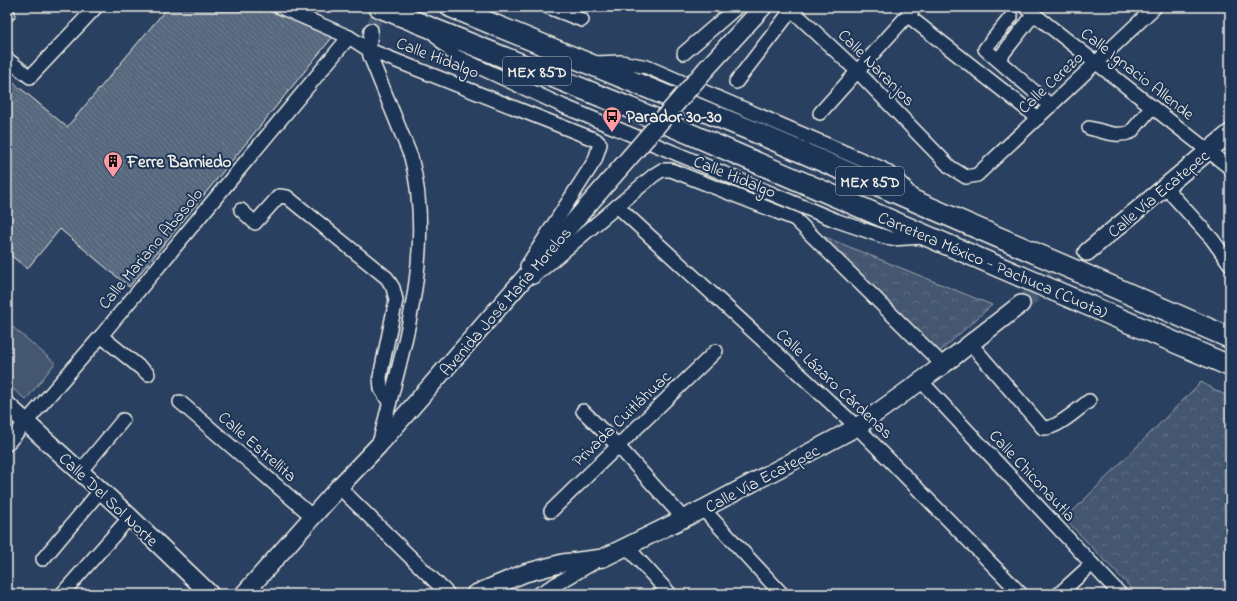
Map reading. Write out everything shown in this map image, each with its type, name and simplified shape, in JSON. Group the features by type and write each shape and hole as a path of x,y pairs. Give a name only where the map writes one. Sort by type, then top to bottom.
{"highway":[{"name":"Carretera México - Pachuca (Cuota)","path":"378,7 630,108 1230,366"},
{"name":"Carretera México - Pachuca (Cuota)","path":"451,7 591,63 916,201 1230,338"}],"main road":[{"name":"Avenida José María Morelos","path":"244,594 339,487 379,445 506,298 588,207 706,69 763,7"},
{"name":"Calle Vía Ecatepec","path":"1086,252 1230,133"},
{"name":"Calle Vía Ecatepec","path":"475,594 525,573 563,563 604,558 703,509 857,427 943,365 1020,304"},
{"name":"Calle Del Sol Norte","path":"7,406 79,473 130,517 210,594"}],"street":[{"path":"7,59 30,77 96,7"},
{"name":"Calle Hidalgo","path":"280,7 349,37 369,50 592,137 600,144 595,160 506,298"},
{"path":"548,7 582,20"},
{"path":"684,53 737,7"},
{"name":"Calle Cerezo","path":"966,177 977,175 1155,7"},
{"path":"998,60 1029,10"},
{"name":"Calle Ignacio Allende","path":"1029,10 1230,168"},
{"name":"Calle Naranjos","path":"736,82 793,11 857,71 950,167 966,177"},
{"path":"820,113 911,11 1038,118"},
{"path":"1010,17 985,49 1051,106"},
{"path":"372,30 369,50 411,157 416,174 420,222 415,292 379,445"},
{"name":"Calle Mariano Abasolo","path":"7,444 101,336 349,37"},
{"path":"1089,128 1117,135 1127,134 1131,132 1152,107"},
{"name":"Calle Hidalgo","path":"506,298 654,174 662,170 671,170 794,219 943,365"},
{"path":"1165,187 1212,239 1230,264"},
{"path":"241,210 255,223 278,196 287,197 387,278 396,300 380,377 382,389 389,402"},
{"name":"Calle Lázaro Cárdenas","path":"617,206 857,427 1020,594"},
{"path":"101,336 148,374"},
{"path":"970,343 1043,428 1048,429 1055,426 1089,401"},
{"name":"Privada Cuitláhuac","path":"551,511 716,351"},
{"name":"Calle Chiconautla","path":"921,381 1120,594"},
{"name":"Calle Estrellita","path":"180,402 313,517"},
{"path":"583,412 618,446 684,519"},
{"path":"79,473 123,420"},
{"path":"339,487 448,594"},
{"path":"43,559 100,491"},
{"path":"703,509 782,594"},
{"path":"62,594 130,517"},
{"path":"627,547 670,594"},
{"path":"540,594 604,558"},
{"path":"1059,594 1092,564"}],"green space":[{"path":"820,235 992,305 938,353"},
{"path":"7,322 55,363 26,400 7,384"},
{"path":"1201,382 1230,398 1230,584 1220,594 1137,594 1065,519"}],"building":[{"name":"Ferre Barniedo","path":"168,7 257,7 335,34 129,287 60,229 27,269 7,252 7,77 67,127"}],"tunnel":[{"path":"371,30 381,7"},
{"path":"1021,304 1087,252"}],"place":[{"name":"Parador 30-30","path":"612,133"},
{"name":"Ferre Barniedo","path":"113,178"}]}
